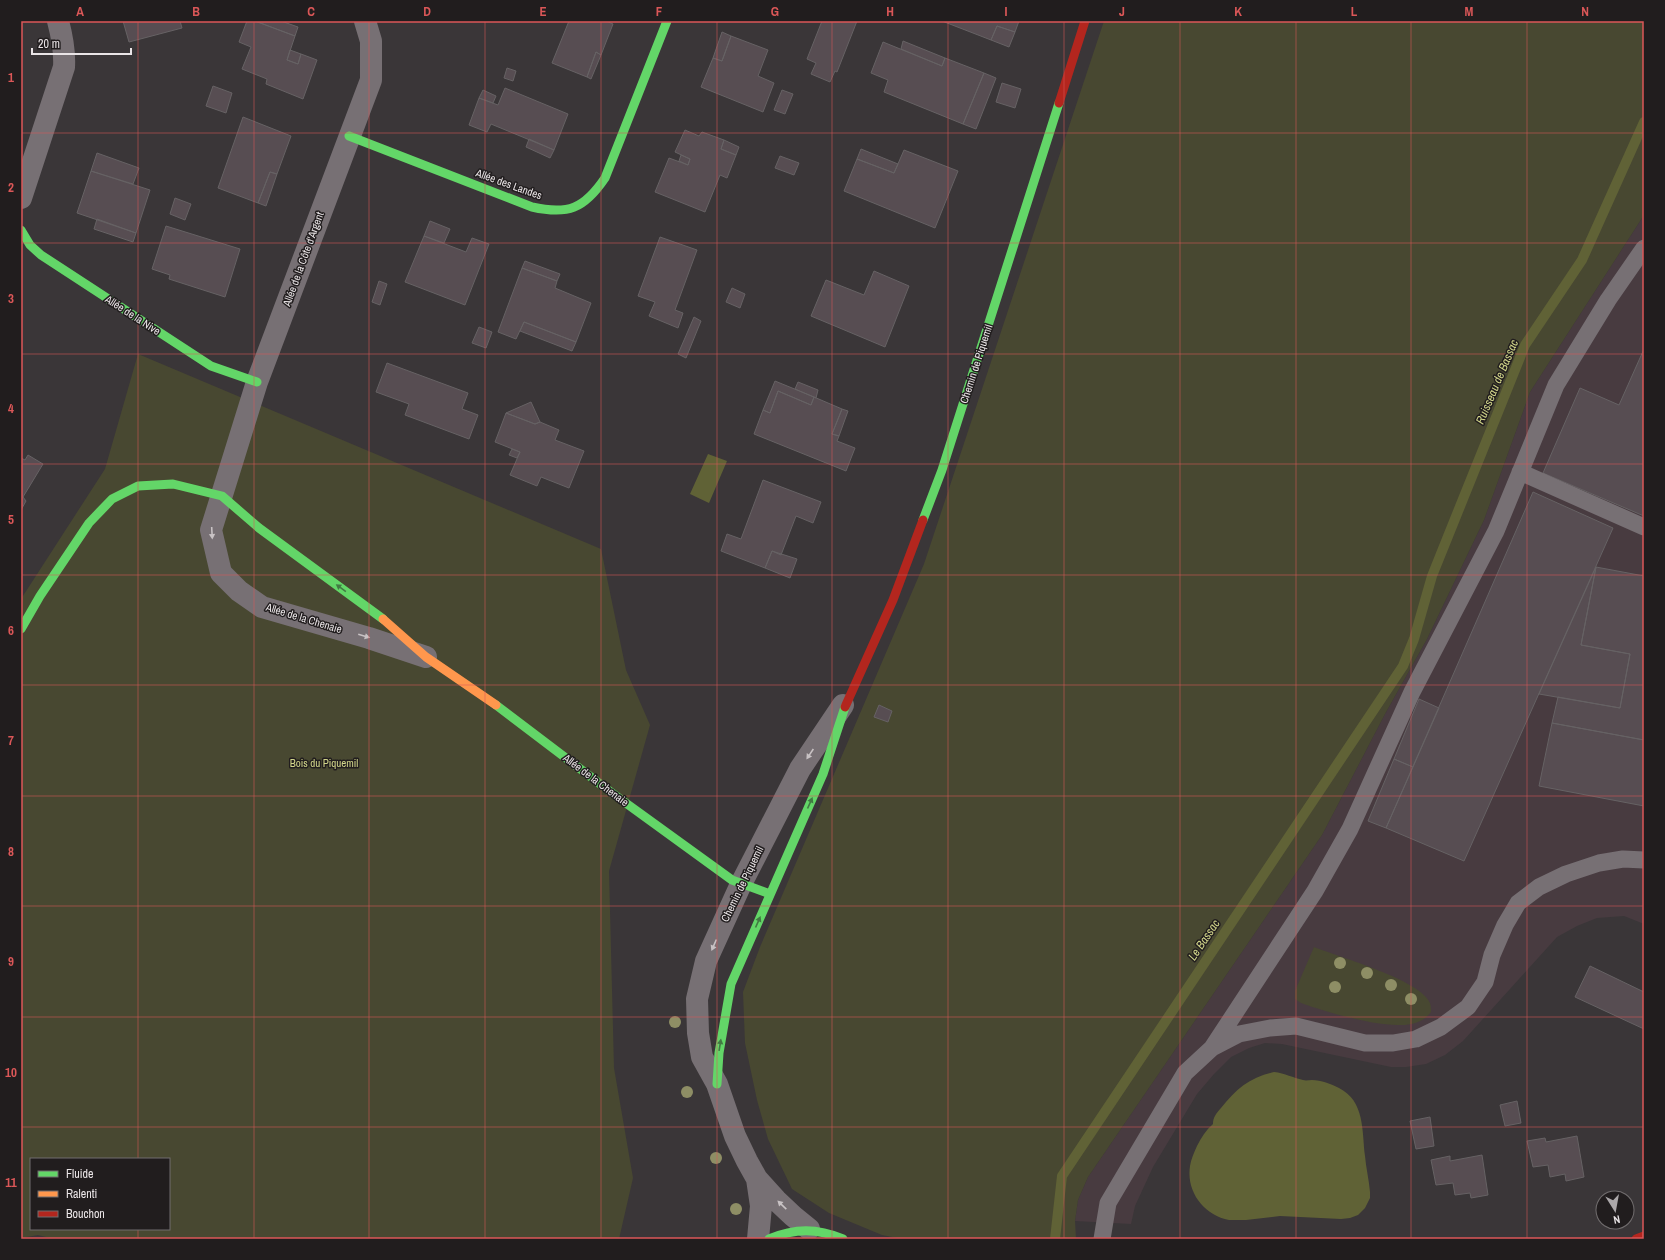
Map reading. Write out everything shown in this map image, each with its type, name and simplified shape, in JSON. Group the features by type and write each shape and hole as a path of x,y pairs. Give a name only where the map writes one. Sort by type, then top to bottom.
{"street":[{"path":"21,198 64,67 62,38 58,21"},
{"name":"Allée de la Côte d'Argent","path":"222,496 257,382 371,80 371,41 365,21"},
{"name":"Allée des Landes","path":"349,136 532,207 556,211 576,209 586,203 594,195 604,178 667,21"},
{"name":"Chemin de Piquemil","path":"717,1084 719,1053 731,984 823,774 848,699 893,600 942,470 1085,21"},
{"name":"Allée de la Nive","path":"21,230 30,245 41,255 211,366 257,382"},
{"name":"Allée de la Chenaie","path":"21,629 40,596 89,523 112,499 138,486 173,484 222,496 259,528 383,619 426,657 501,708 612,793 732,880 770,894"},
{"name":"Allée de la Chenaie","path":"222,496 211,530 221,573 239,591 262,607 369,638 426,657"},
{"name":"Chemin de Piquemil","path":"809,1229 793,1216 757,1179 735,1136 717,1084 702,1057 698,1033 697,999 706,961 741,884 800,769 848,699"},
{"name":"Chemin de Piquemil","path":"757,1179 761,1206 758,1239"},
{"path":"769,1239 782,1233 809,1229 828,1232 843,1239"},
{"path":"1636,1239 1644,1236"}],"lane":[{"path":"1102,1239 1103,1223 1108,1203 1185,1073 1212,1048 1316,891 1350,829 1412,692 1496,531 1556,385 1608,300 1644,248"},
{"path":"1520,472 1644,527"},
{"path":"1212,1048 1239,1034 1270,1028 1296,1026 1366,1043 1393,1043 1416,1039 1441,1027 1468,1007 1485,982 1492,955 1505,925 1518,902 1539,887 1566,874 1599,863 1623,859 1644,860"}],"shaded area":[{"path":"1644,215 1644,924 1624,916 1597,918 1577,926 1557,937 1463,1041 1445,1055 1426,1064 1406,1067 1391,1067 1282,1044 1265,1043 1249,1048 1231,1057 1197,1094 1153,1167 1135,1206 1131,1224 1075,1221 1078,1200 1088,1177 1322,835 1385,714 1427,639 1484,520 1530,392"},
{"path":"708,454 727,461 709,503 690,494"},
{"path":"1274,1072 1304,1080 1322,1081 1339,1088 1354,1101 1361,1118 1370,1192 1370,1198 1365,1208 1358,1215 1341,1219 1280,1216 1246,1220 1229,1220 1212,1213 1205,1208 1194,1193 1190,1176 1191,1161 1200,1140 1213,1124 1216,1114 1232,1095 1244,1085 1258,1077"}],"green space":[{"path":"1104,21 1644,21 1644,215 1530,392 1484,520 1427,639 1385,714 1322,835 1088,1177 1078,1200 1075,1221 1076,1239 902,1239 882,1235 829,1213 792,1189 768,1139 757,1100 745,1043 743,992 760,947 924,564"},
{"name":"Bois du Piquemil","path":"138,354 601,549 626,670 650,725 609,871 614,1068 633,1178 619,1239 54,1239 38,1235 21,1238 21,599 105,469"},
{"path":"1314,947 1378,970 1412,986 1423,994 1430,1003 1431,1012 1421,1021 1413,1024 1390,1025 1350,1018 1301,1003 1295,999 1295,991"}],"building":[{"path":"123,21 180,21 182,28 129,42"},
{"path":"247,21 255,21 295,36 287,60 298,64 301,54 317,60 303,99 266,84 267,79 242,69 251,47 239,42"},
{"path":"255,21 281,21 298,27 295,36"},
{"path":"569,21 606,21 613,24 601,55 596,52 587,77 552,63"},
{"path":"822,21 857,21 837,72 835,71 830,82 811,74 816,63 807,59"},
{"path":"942,21 1019,21 1015,32 997,26 991,40"},
{"path":"997,26 1015,32 1009,47 991,40"},
{"path":"722,32 731,36 722,61 713,58"},
{"path":"731,36 768,50 758,76 774,83 763,112 701,87 713,58 722,61"},
{"path":"903,41 945,58 942,66 901,49"},
{"path":"883,42 942,66 945,58 984,73 963,124 884,92 888,80 871,73"},
{"path":"290,50 301,54 298,64 287,60"},
{"path":"596,52 601,55 591,79 587,77"},
{"path":"507,68 516,71 513,81 504,78"},
{"path":"984,73 996,78 976,129 963,124"},
{"path":"1002,83 1021,89 1015,108 996,102"},
{"path":"213,86 232,93 226,113 206,106"},
{"path":"505,88 568,114 554,150 491,124 487,132 469,125 479,98 498,105"},
{"path":"483,90 496,96 493,103 479,98"},
{"path":"782,90 793,94 785,114 774,110"},
{"path":"243,117 291,136 277,174 270,172 258,203 218,188"},
{"path":"685,130 699,136 702,132 724,140 721,149 736,155 727,178 720,175 705,212 655,192 669,158 688,165 690,159 675,152"},
{"path":"529,139 554,150 550,158 526,147"},
{"path":"724,140 739,147 736,155 721,149"},
{"path":"861,149 898,164 894,173 857,159"},
{"path":"904,150 958,171 935,228 844,191 857,159 894,173"},
{"path":"97,153 139,168 133,184 91,171"},
{"path":"681,155 690,159 688,165 679,161"},
{"path":"780,156 799,163 794,175 775,168"},
{"path":"91,171 150,190 136,233 77,213"},
{"path":"270,172 277,174 266,206 258,203"},
{"path":"175,198 191,204 185,220 170,214"},
{"path":"97,219 136,233 133,242 94,229"},
{"path":"430,221 450,229 444,243 424,236"},
{"path":"166,226 240,249 225,297 169,279 170,275 152,269"},
{"path":"424,236 466,252 472,238 489,244 465,305 405,282"},
{"path":"660,237 697,250 675,310 683,313 678,328 649,316 655,302 638,296"},
{"path":"525,261 560,274 557,281 522,268"},
{"path":"522,268 557,281 555,288 591,303 576,342 524,322 516,339 498,332"},
{"path":"874,271 909,286 885,347 811,316 826,280 864,295"},
{"path":"379,281 387,284 380,305 372,302"},
{"path":"732,288 745,294 740,308 726,302"},
{"path":"694,317 701,321 686,358 678,354"},
{"path":"524,322 576,342 572,351 520,331"},
{"path":"479,327 492,332 486,348 472,343"},
{"path":"1644,349 1644,516 1543,473 1580,388 1619,405"},
{"path":"387,363 468,393 462,409 478,415 469,439 405,415 409,404 376,392"},
{"path":"775,381 814,397 811,405 778,391 770,413 763,410"},
{"path":"798,382 818,390 816,398 795,389"},
{"path":"778,391 811,405 814,397 842,409 832,434 839,436 837,441 855,448 846,471 754,434 763,410 770,413"},
{"path":"531,402 540,422 535,424 506,413"},
{"path":"842,409 848,411 839,436 832,434"},
{"path":"506,413 535,424 540,422 559,430 555,440 584,451 569,488 541,477 537,486 510,475 520,452 495,442"},
{"path":"512,449 520,452 517,458 509,455"},
{"path":"28,455 43,464 23,497 26,501 21,510 21,458 25,460"},
{"path":"763,480 821,502 813,523 796,516 781,555 772,551 765,568 721,551 727,534 741,539"},
{"path":"1533,492 1613,528 1464,861 1386,828"},
{"path":"772,551 797,559 790,578 765,568"},
{"path":"1596,567 1644,576 1644,740 1552,723 1558,697 1620,708 1630,654 1581,645"},
{"path":"1596,567 1581,645 1630,654 1620,708 1539,694"},
{"path":"1419,699 1439,708 1413,767 1394,759"},
{"path":"879,705 892,711 888,722 874,717"},
{"path":"1552,723 1644,740 1644,806 1539,786"},
{"path":"1394,759 1413,767 1386,828 1368,821"},
{"path":"1590,966 1644,992 1644,1029 1575,997"},
{"path":"1517,1101 1521,1123 1505,1126 1500,1105"},
{"path":"1430,1117 1434,1146 1416,1149 1410,1121"},
{"path":"1577,1136 1584,1177 1566,1181 1565,1174 1550,1177 1548,1165 1533,1167 1527,1141 1545,1138 1546,1142"},
{"path":"1482,1155 1488,1195 1471,1198 1470,1193 1455,1195 1453,1183 1436,1185 1431,1160 1450,1156 1450,1161"}],"waterway":[{"name":"Le Bassac","path":"1055,1239 1062,1176 1403,666 1414,639 1432,576 1525,345 1582,260 1644,122"}],"traffic: fast":[{"path":"349,136 532,207 556,210 565,210 574,207 590,197 605,178 667,21"},
{"path":"923,520 942,470 1059,103"},
{"path":"21,230 30,245 41,255 211,366 257,382"},
{"path":"21,629 40,596 89,523 112,499 138,486 173,484 222,496 259,528 383,619"},
{"path":"496,705 612,793 732,880 770,894"},
{"path":"717,1084 719,1053 731,984 823,774 845,707"},
{"path":"769,1239 797,1231 815,1231 843,1239"}],"traffic: slow":[{"path":"383,619 426,657 496,705"}],"traffic: jam":[{"path":"1059,103 1085,21"},
{"path":"845,707 893,600 923,520"},
{"path":"1636,1239 1644,1236"}],"water label":[{"name":"Ruisseau de Bassac","path":"1497,382"}]}
